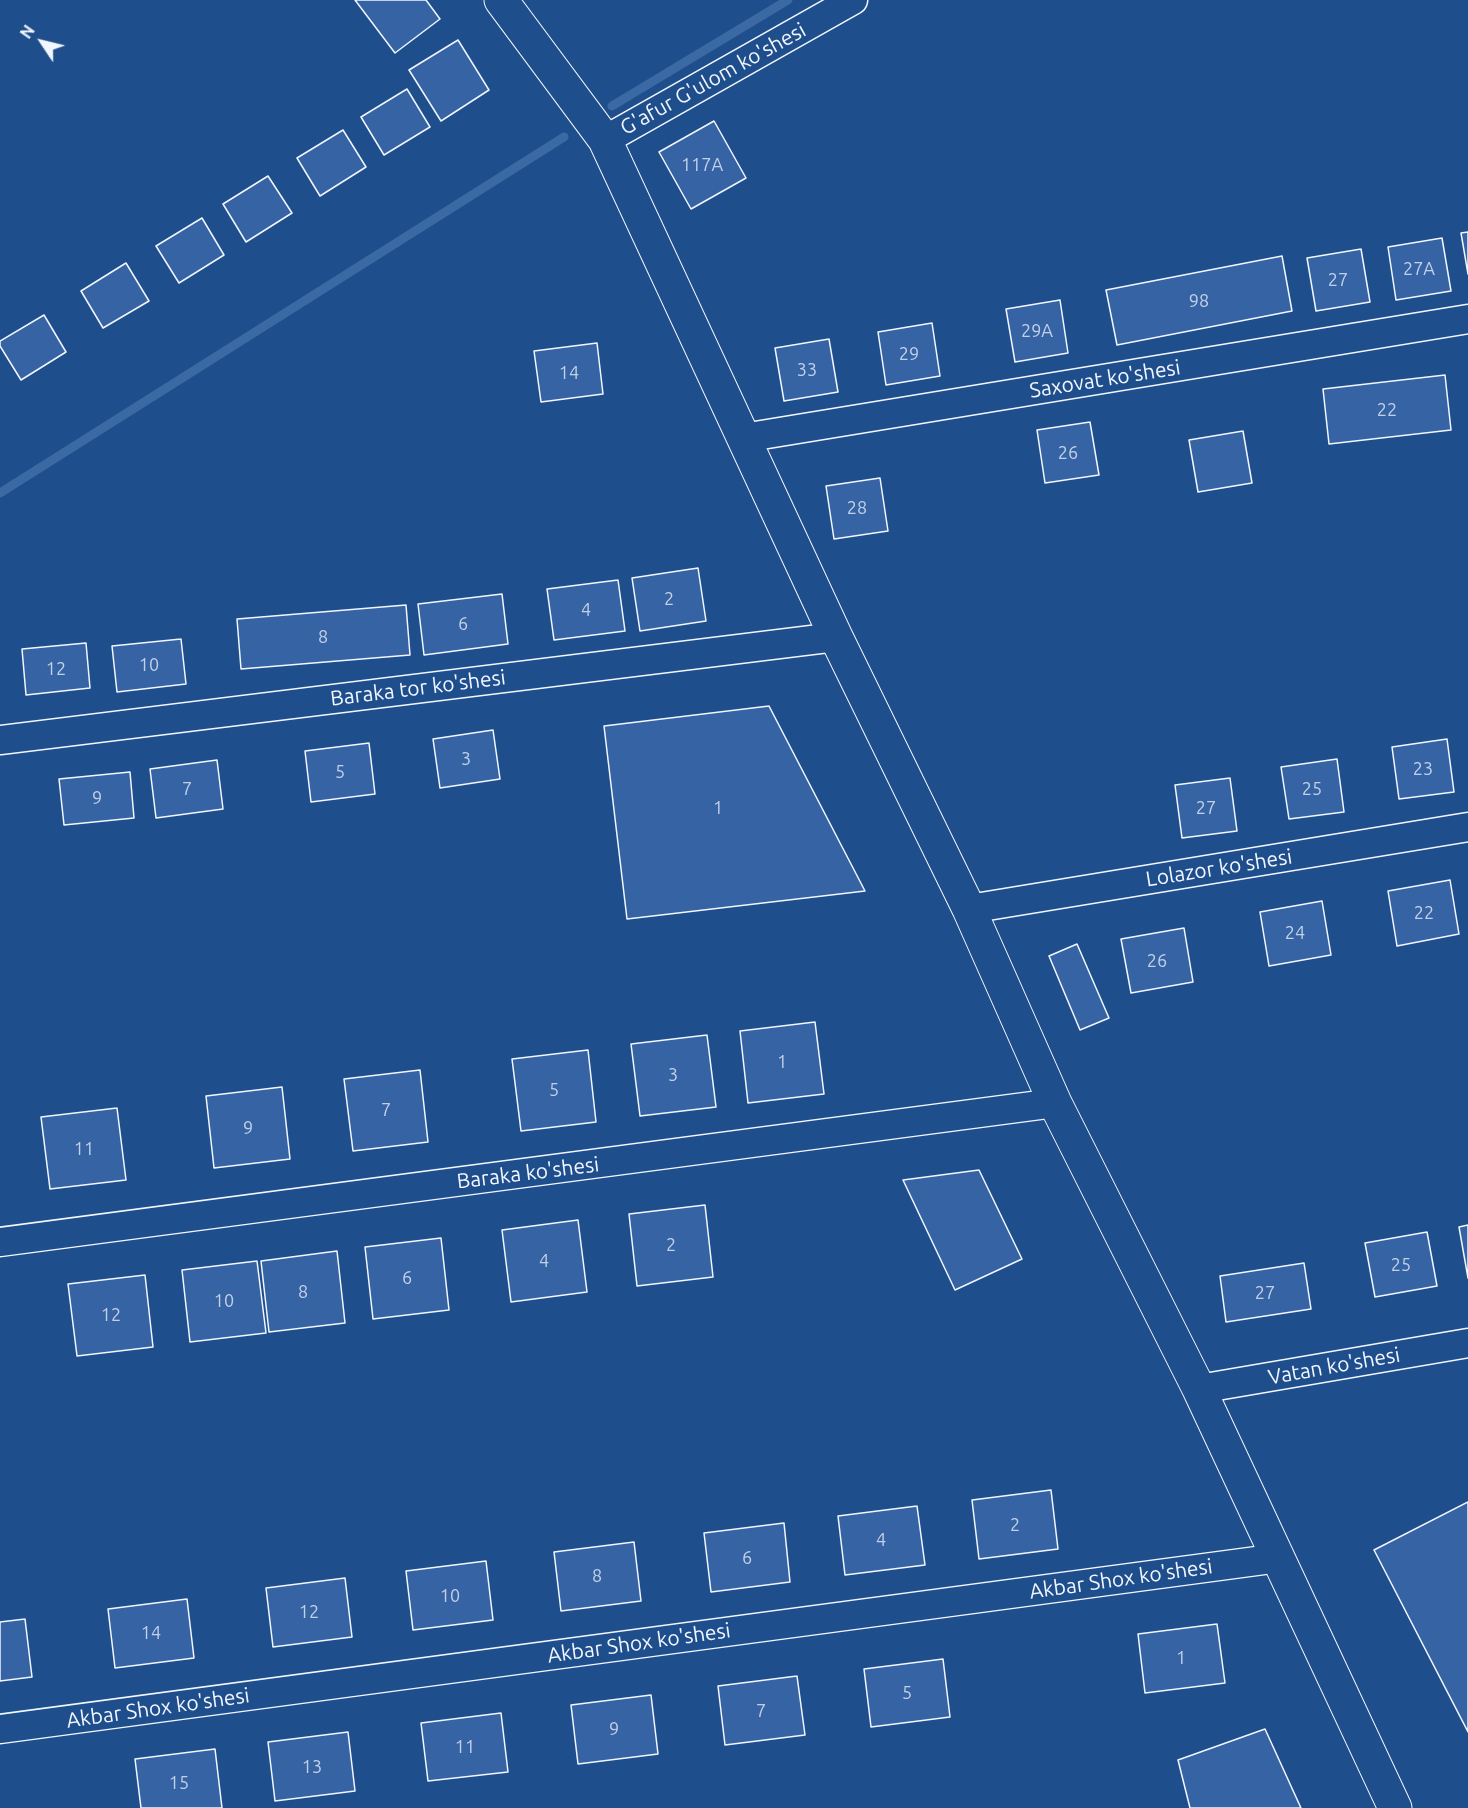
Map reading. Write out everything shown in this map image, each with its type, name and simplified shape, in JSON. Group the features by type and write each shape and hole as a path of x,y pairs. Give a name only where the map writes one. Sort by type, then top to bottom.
{"street":[{"path":"501,0 605,140 836,636 969,909 1055,1103 1199,1389 1395,1808"},
{"name":"G'afur G'ulom ko'shesi","path":"605,140 853,0"},
{"name":"Saxovat ko'shesi","path":"743,438 1468,319"},
{"name":"Baraka tor ko'shesi","path":"0,740 836,636"},
{"name":"Lolazor ko'shesi","path":"969,909 1468,827"},
{"name":"Baraka ko'shesi","path":"0,1242 1055,1103"},
{"name":"Vatan ko'shesi","path":"1199,1389 1468,1343"},
{"name":"Akbar Shox ko'shesi","path":"0,1729 1279,1558"}],"building":[{"path":"355,0 426,0 440,19 395,53"},
{"path":"458,40 489,90 441,121 409,70"},
{"path":"407,89 430,127 384,155 361,117"},
{"path":"714,121 746,178 691,209 659,152"},
{"path":"343,130 366,167 320,196 297,158"},
{"path":"268,176 292,213 246,242 223,204"},
{"path":"202,218 224,255 179,283 156,246"},
{"path":"1468,232 1468,274 1461,233"},
{"path":"1442,238 1451,291 1396,300 1388,247"},
{"path":"1361,249 1370,302 1316,311 1307,258"},
{"path":"1282,256 1292,311 1117,345 1106,290"},
{"path":"126,263 149,301 103,328 81,291"},
{"path":"1060,300 1068,353 1015,362 1006,309"},
{"path":"44,315 66,352 21,380 0,346 0,341"},
{"path":"932,323 940,376 886,385 878,332"},
{"path":"829,339 838,392 784,401 775,348"},
{"path":"597,343 603,394 541,402 534,351"},
{"path":"1445,375 1451,430 1329,444 1323,389"},
{"path":"1090,422 1099,475 1045,483 1037,430"},
{"path":"1243,431 1252,483 1198,492 1189,440"},
{"path":"880,478 888,531 834,539 826,486"},
{"path":"698,568 706,621 640,631 632,578"},
{"path":"618,580 625,631 554,640 547,589"},
{"path":"502,594 508,644 424,655 418,604"},
{"path":"406,605 410,655 241,669 237,619"},
{"path":"181,639 186,684 117,692 112,646"},
{"path":"86,643 90,688 26,695 22,649"},
{"path":"769,706 865,891 627,919 604,726"},
{"path":"493,730 500,779 440,788 433,739"},
{"path":"1447,739 1454,792 1399,799 1392,747"},
{"path":"369,743 375,794 311,802 305,751"},
{"path":"1337,759 1344,812 1289,819 1281,767"},
{"path":"217,760 223,809 156,818 150,769"},
{"path":"130,772 134,818 64,825 59,779"},
{"path":"1230,778 1237,831 1182,838 1175,785"},
{"path":"1450,880 1459,934 1397,946 1388,891"},
{"path":"1322,901 1331,955 1269,966 1260,912"},
{"path":"1184,928 1193,982 1131,993 1121,939"},
{"path":"1077,944 1109,1018 1080,1030 1049,956"},
{"path":"815,1022 824,1094 748,1103 740,1031"},
{"path":"707,1035 716,1107 640,1116 631,1044"},
{"path":"588,1050 596,1122 521,1131 512,1059"},
{"path":"420,1070 428,1142 353,1151 344,1079"},
{"path":"282,1087 290,1159 214,1168 206,1096"},
{"path":"117,1108 126,1180 50,1189 41,1117"},
{"path":"979,1170 1022,1259 955,1290 903,1180"},
{"path":"705,1205 713,1277 637,1286 629,1214"},
{"path":"578,1220 587,1292 511,1302 502,1230"},
{"path":"1468,1225 1468,1278 1459,1227"},
{"path":"1427,1232 1437,1286 1375,1297 1365,1243"},
{"path":"441,1238 449,1310 373,1319 365,1247"},
{"path":"337,1251 345,1323 269,1332 261,1261"},
{"path":"257,1261 266,1333 190,1342 182,1270"},
{"path":"1304,1263 1311,1309 1226,1322 1220,1276"},
{"path":"145,1275 153,1347 77,1356 68,1284"},
{"path":"1051,1490 1058,1549 979,1559 972,1500"},
{"path":"1468,1502 1468,1732 1374,1550"},
{"path":"917,1506 925,1565 845,1575 838,1516"},
{"path":"784,1523 790,1582 711,1592 704,1533"},
{"path":"634,1542 641,1601 561,1611 554,1552"},
{"path":"486,1561 493,1620 413,1630 406,1571"},
{"path":"345,1578 352,1637 273,1647 266,1588"},
{"path":"187,1599 194,1658 115,1668 108,1609"},
{"path":"25,1619 32,1677 0,1681 0,1622"},
{"path":"1217,1624 1225,1683 1145,1693 1138,1634"},
{"path":"943,1659 950,1717 871,1727 864,1669"},
{"path":"797,1676 805,1735 725,1745 718,1686"},
{"path":"651,1695 658,1754 578,1764 571,1705"},
{"path":"501,1713 508,1772 428,1781 421,1723"},
{"path":"1265,1729 1301,1808 1190,1808 1178,1760"},
{"path":"348,1732 355,1791 275,1801 268,1742"},
{"path":"215,1749 222,1808 141,1808 135,1759"}],"waterway":[{"path":"612,106 788,0"},
{"path":"0,493 564,137"}]}
